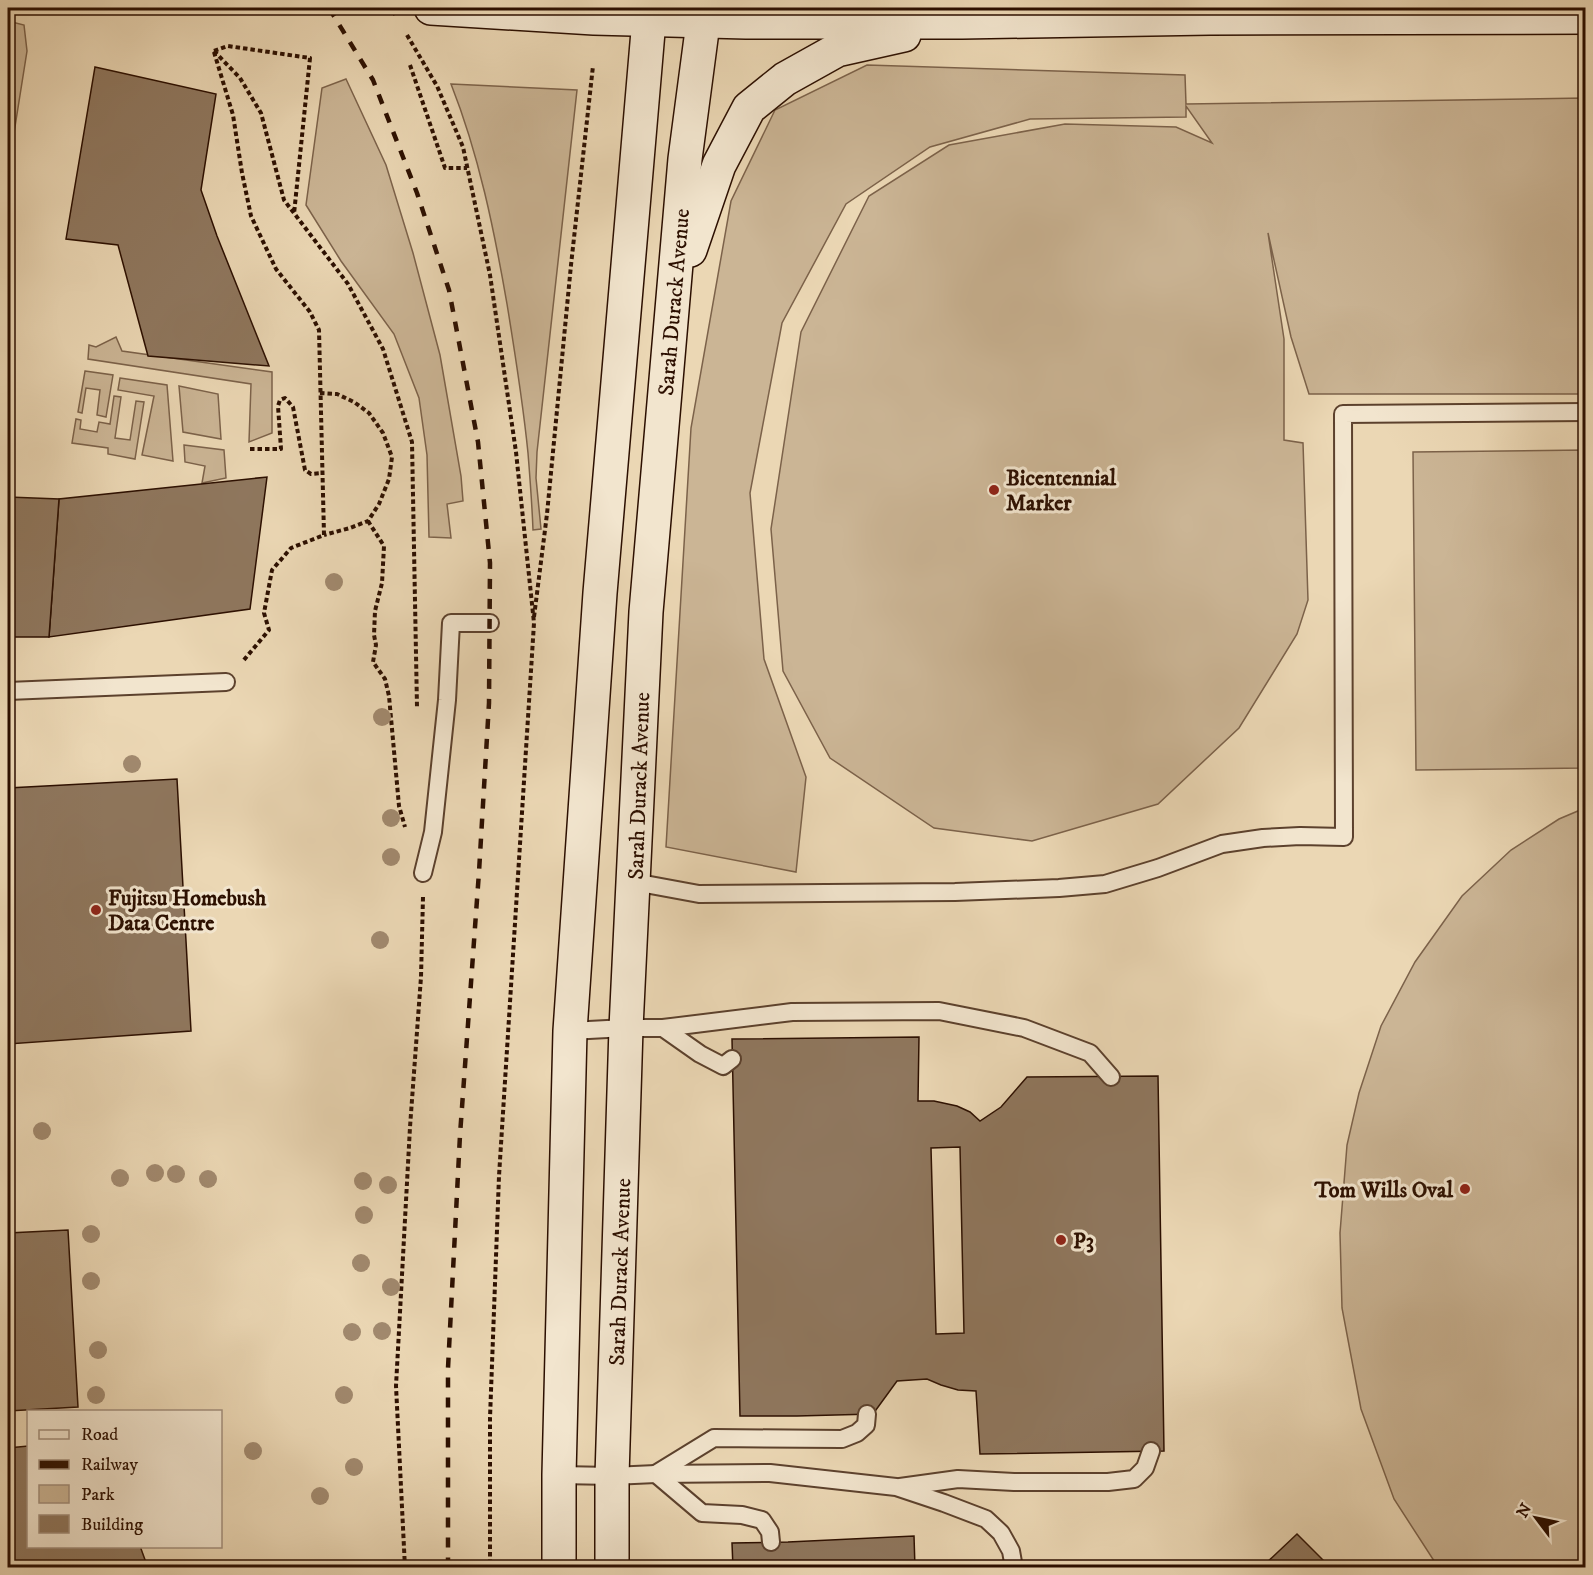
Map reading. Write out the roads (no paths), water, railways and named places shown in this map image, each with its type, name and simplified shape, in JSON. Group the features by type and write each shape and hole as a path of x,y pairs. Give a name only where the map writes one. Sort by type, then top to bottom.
{"street":[{"path":"431,8 594,18 649,14 704,14 962,22 1210,18 1586,17"},
{"path":"559,1568 559,1475 570,1031 600,593 649,14"},
{"name":"Sarah Durack Avenue","path":"612,1568 612,1476 626,1028 646,612 685,159 704,14"},
{"path":"674,298 719,165 749,108 785,79 837,50 962,22"}],"lane":[{"path":"634,882 699,894 955,892 1059,888 1105,884 1158,868 1222,844 1263,838 1344,837 1343,414 1586,412"},
{"path":"423,873 433,832 447,700 451,623 490,623"},
{"path":"8,691 226,682"},
{"path":"570,1031 663,1028 792,1012 939,1011 1024,1028 1068,1044 1090,1053 1112,1077"},
{"path":"663,1028 700,1054 723,1066 732,1059"},
{"path":"656,1474 714,1438 842,1439 857,1433 866,1425 867,1414"},
{"path":"896,1487 958,1479 1026,1482 1108,1482 1134,1479 1145,1468 1151,1451"},
{"path":"559,1475 770,1473 896,1487 986,1520 1001,1533 1011,1551 1014,1568"},
{"path":"656,1474 702,1513 742,1515 762,1520 770,1532 771,1542"}],"railway":[{"path":"329,8 373,80 417,193 449,290 478,442 490,563 489,703 460,1135 448,1368 448,1568"}],"place":[{"name":"Bicentennial Marker","path":"994,490"},
{"name":"Fujitsu Homebush Data Centre","path":"96,910"},
{"name":"Tom Wills Oval","path":"1465,1189"},
{"name":"P3","path":"1061,1240"}]}
